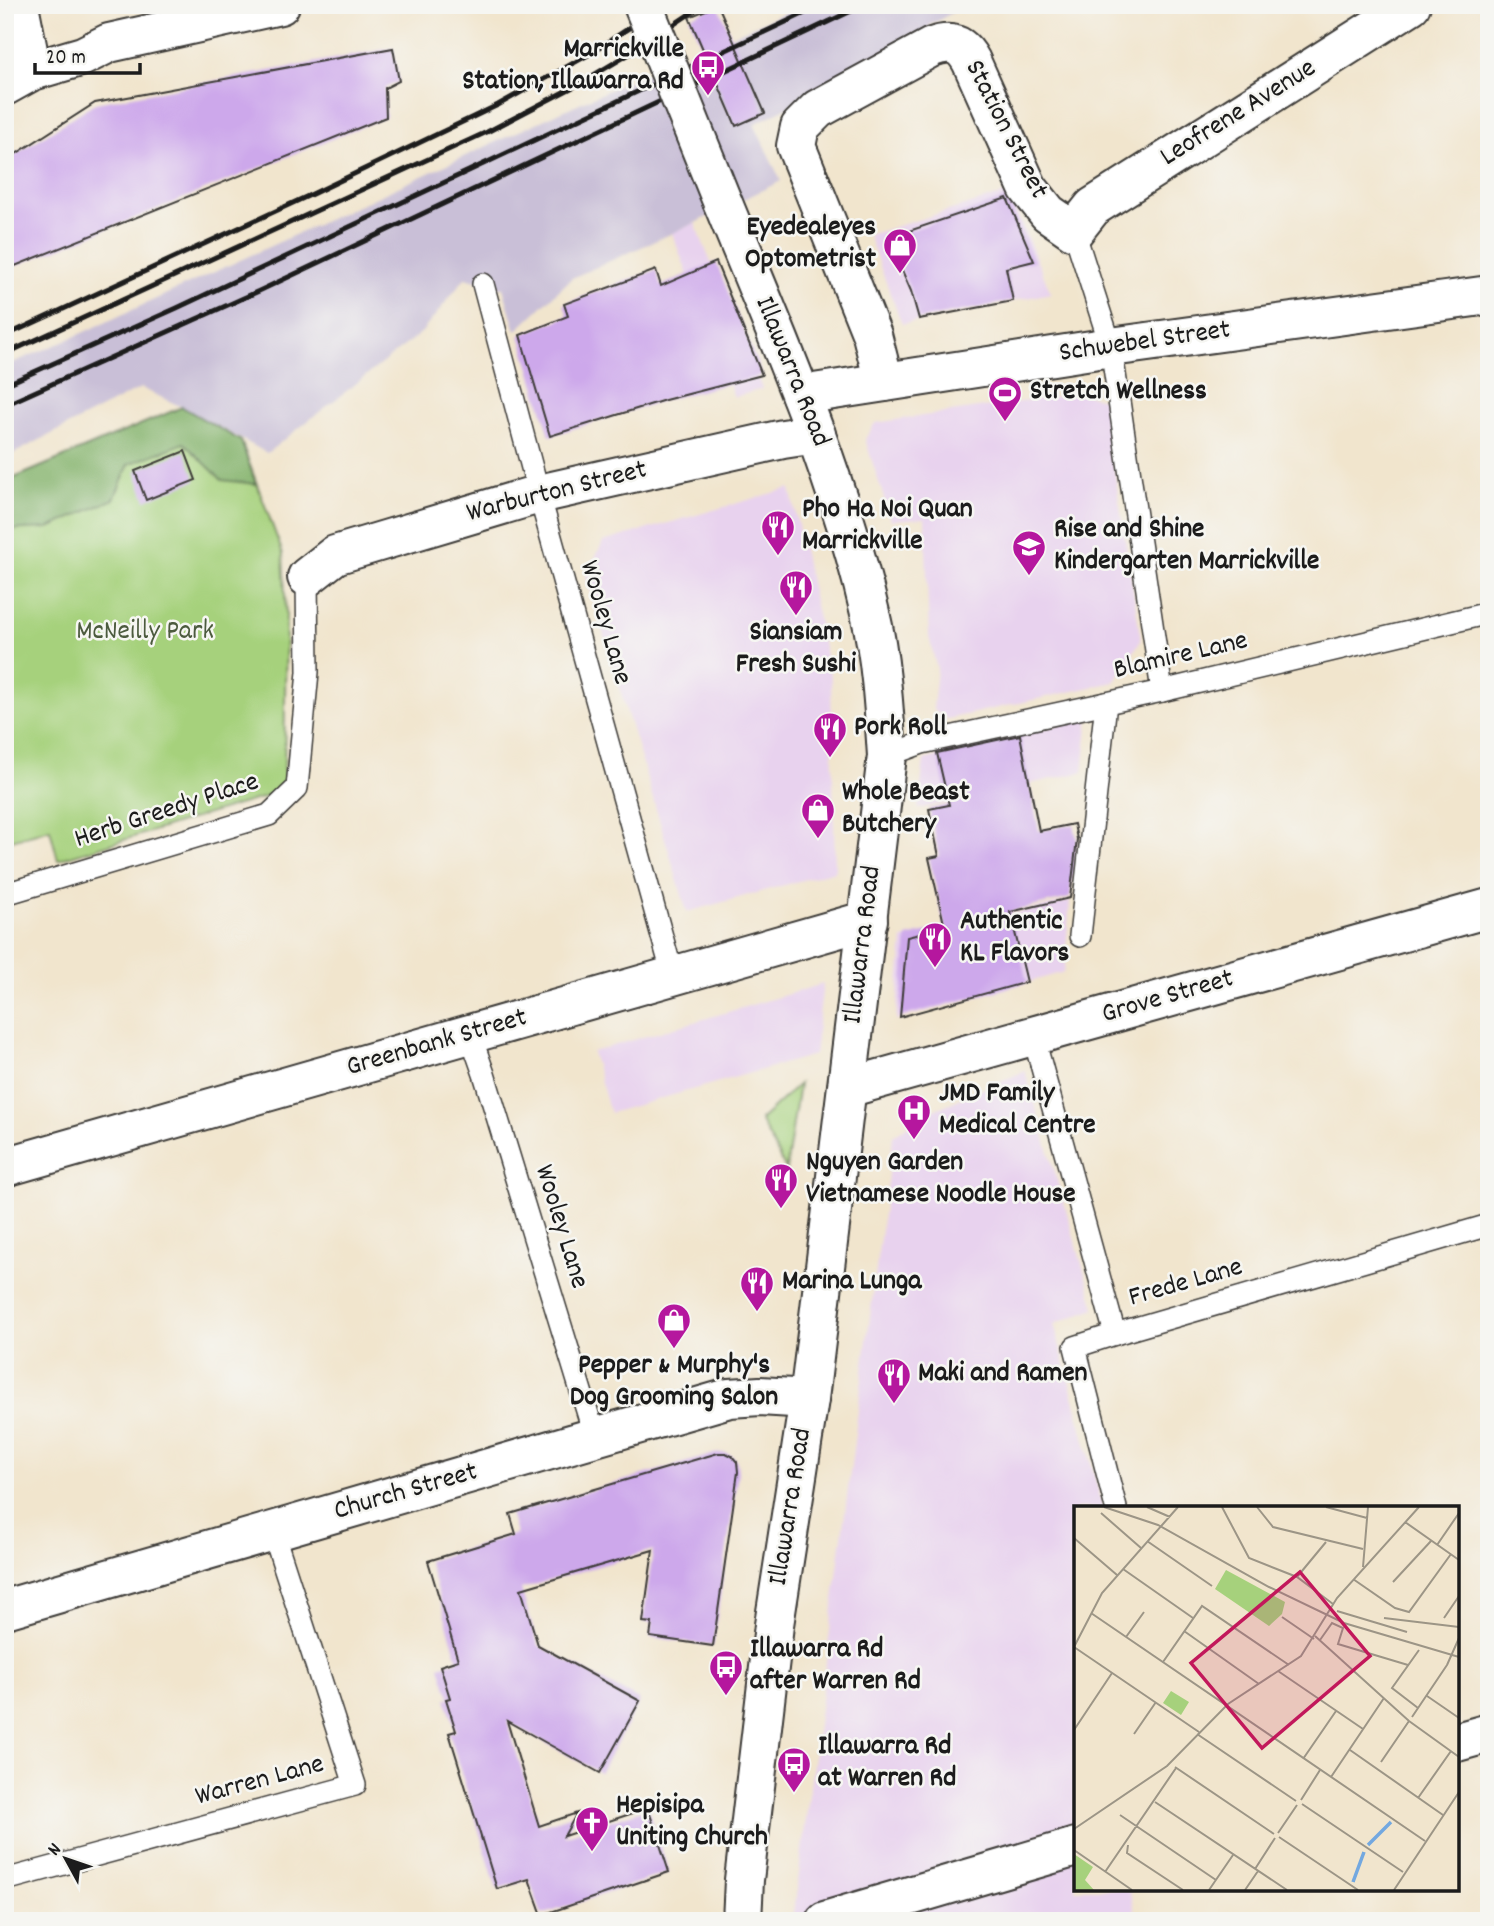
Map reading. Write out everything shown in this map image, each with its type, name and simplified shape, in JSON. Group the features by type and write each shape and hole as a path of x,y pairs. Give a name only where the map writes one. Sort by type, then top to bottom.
{"street":[{"path":"19,5 18,78 83,56 109,43 280,5"},
{"name":"Illawarra Road","path":"643,5 801,395 831,477 870,614 887,756 809,1399 774,1625 744,1880 742,1921"},
{"name":"Leofrene Avenue","path":"1074,231 1093,207 1411,5"},
{"name":"Station Street","path":"884,382 872,335 799,155 797,136 807,117 932,47 949,43 958,45 971,61 1028,188 1048,213 1074,231"},
{"name":"Schwebel Street","path":"801,395 1111,347 1489,295"},
{"name":"Warburton Street","path":"307,577 335,555 539,494 816,434"},
{"name":"Grove Street","path":"847,1088 1489,908"},
{"name":"Greenbank Street","path":"6,1166 868,920"},
{"name":"Church Street","path":"5,1609 729,1398 760,1396 809,1399"},
{"path":"1459,1741 1489,1733"},
{"path":"825,1921 1074,1848"}],"lane":[{"path":"1074,231 1111,347 1162,691"},
{"name":"Wooley Lane","path":"483,284 673,976"},
{"name":"Herb Greedy Place","path":"5,894 269,815 298,788 308,672 307,577"},
{"name":"Blamire Lane","path":"887,756 922,743 1162,691 1489,613"},
{"path":"1080,936 1106,703"},
{"name":"Wooley Lane","path":"470,1034 596,1437"},
{"name":"Frede Lane","path":"1033,1035 1115,1334 1489,1225"},
{"path":"1115,1334 1075,1347 1115,1506"},
{"name":"Warren Lane","path":"5,1880 355,1785 273,1532"}],"shaded area":[{"path":"801,5 966,5 930,25 922,39 754,124 781,181 572,278 516,331 503,288 465,278 422,332 267,453 141,388 5,458 5,366 65,341 582,102"},
{"path":"1008,193 1051,293 902,324 868,235"},
{"path":"695,223 762,389 734,397 672,233"},
{"name":"Rise and Shine Kindergarten Marrickville","path":"1081,393 1103,399 1141,640 1114,682 947,719 933,709 937,669 929,637 925,518 891,520 865,439 875,423"},
{"path":"790,488 831,680 835,871 687,912 586,576 603,542"},
{"path":"1089,717 1083,772 918,809 924,760"},
{"path":"1070,901 1064,972 896,1020 903,939"},
{"path":"823,984 814,1055 610,1113 592,1052"},
{"path":"1025,1071 1095,1308 1054,1324 1102,1506 1074,1506 1074,1891 1130,1891 1138,1921 793,1921 893,1136 922,1115"}],"green space":[{"name":"McNeilly Park","path":"182,407 241,441 283,554 286,614 284,791 58,860 50,829 5,842 5,482"},
{"path":"182,407 241,441 256,484 222,480 184,443 129,464 114,499 49,528 5,530 5,482"},
{"path":"799,1084 786,1170 760,1120"}],"building":[{"path":"718,5 765,113 736,126 689,17"},
{"path":"393,48 399,81 385,88 386,117 5,270 5,161 95,103"},
{"path":"1007,198 1034,261 1006,268 1013,301 919,319 911,291 888,238"},
{"path":"716,262 762,375 665,400 550,436 520,335 568,316 564,304 656,270 661,286"},
{"path":"185,451 196,480 146,500 135,471"},
{"path":"1020,735 1039,831 1074,824 1077,839 1070,898 1010,912 1027,982 900,1017 907,937 945,928 929,858 939,856 929,809 949,805 937,753"},
{"path":"718,1453 732,1456 737,1462 738,1472 713,1646 650,1637 652,1623 643,1622 653,1550 521,1589 538,1645 640,1701 600,1773 507,1721 539,1826 577,1813 564,1836 648,1808 669,1872 542,1915 529,1879 497,1889 449,1733 456,1731 440,1666 458,1660 428,1561 516,1534 510,1514"}],"railway":[{"path":"5,336 498,105 588,55 664,5"},
{"path":"5,354 487,132 577,85 703,5"},
{"path":"5,385 177,308 822,5"},
{"path":"5,405 259,291 864,5"}],"place":[{"name":"Marrickville Station, Illawarra Rd","path":"708,97"},
{"name":"Eyedealeyes Optometrist","path":"900,275"},
{"name":"Stretch Wellness","path":"1005,423"},
{"name":"Pho Ha Noi Quan Marrickville","path":"778,557"},
{"name":"Rise and Shine Kindergarten Marrickville","path":"1029,577"},
{"name":"Siansiam Fresh Sushi","path":"796,617"},
{"name":"Pork Roll","path":"830,759"},
{"name":"Whole Beast Butchery","path":"818,840"},
{"name":"Authentic KL Flavors","path":"935,969"},
{"name":"JMD Family Medical Centre","path":"914,1141"},
{"name":"Nguyen Garden Vietnamese Noodle House","path":"781,1210"},
{"name":"Marina Lunga","path":"757,1313"},
{"name":"Pepper & Murphy's Dog Grooming Salon","path":"674,1350"},
{"name":"Maki and Ramen","path":"894,1405"},
{"name":"Illawarra Rd after Warren Rd","path":"726,1697"},
{"name":"Illawarra Rd at Warren Rd","path":"794,1794"},
{"name":"Hepisipa Uniting Church","path":"592,1853"}]}
